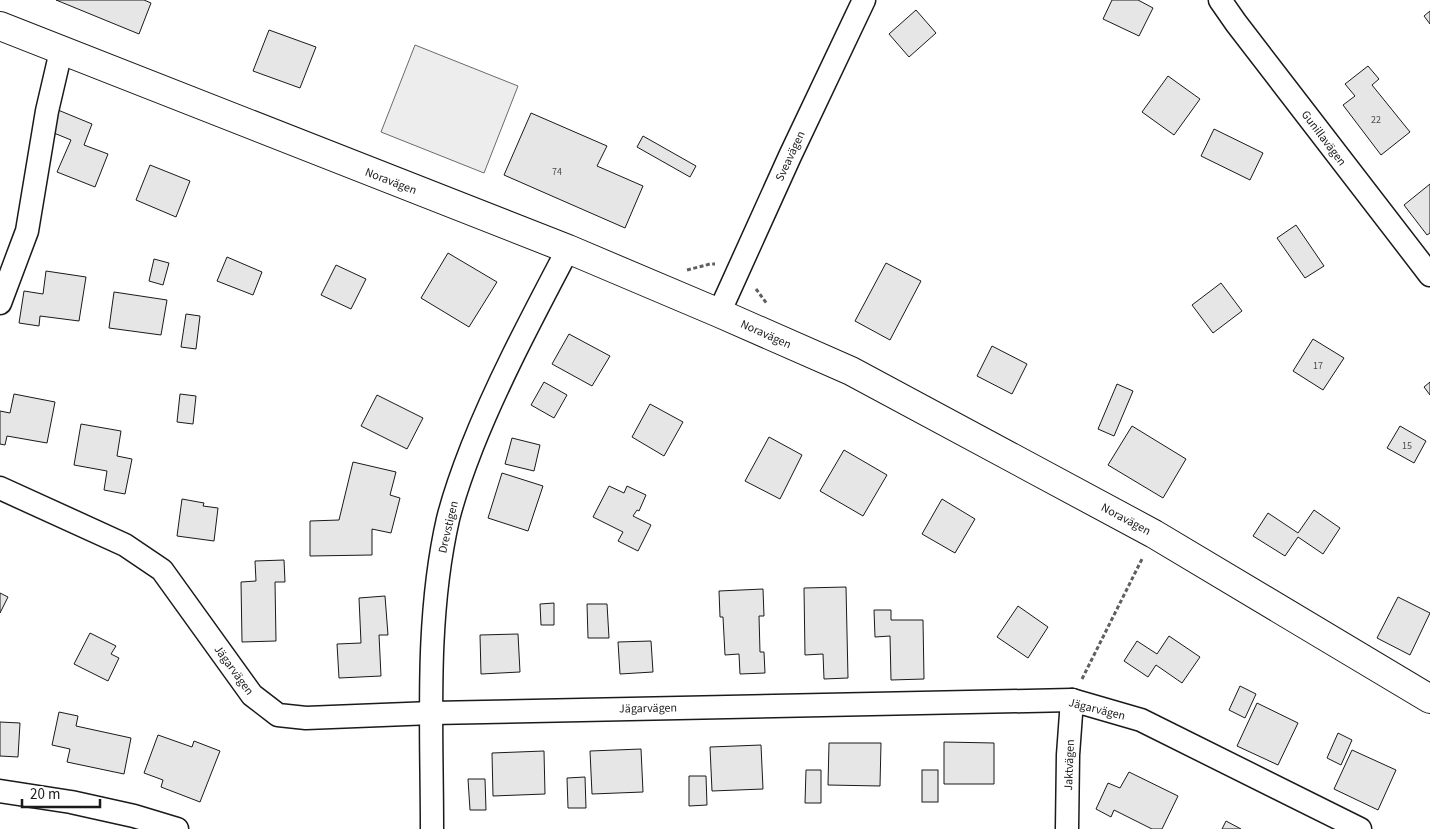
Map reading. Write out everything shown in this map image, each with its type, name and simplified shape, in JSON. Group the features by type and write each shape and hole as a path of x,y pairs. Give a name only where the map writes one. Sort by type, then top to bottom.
{"street":[{"name":"Sveavägen","path":"719,313 790,156 864,0"},
{"name":"Gunillavägen","path":"1220,0 1430,275"},
{"name":"Noravägen","path":"0,26 568,249 850,371 1154,534 1430,699"},
{"path":"0,303 27,231 47,111 61,51"},
{"name":"Drevstigen","path":"432,829 433,623 439,569 448,518 465,466 486,412 519,343 568,249"},
{"name":"Jägarvägen","path":"0,488 125,544 162,570 252,695 278,715 306,718 432,713 1072,700 1141,720 1360,829"},
{"name":"Jaktvägen","path":"1067,829 1068,755 1072,700"},
{"path":"0,791 71,802 134,816 177,829"}],"path":[{"path":"1072,700 1154,534"}],"shaded area":[{"path":"415,45 518,86 484,173 381,132"}],"building":[{"path":"56,0 144,0 151,3 139,34"},
{"path":"1112,0 1138,0 1153,8 1139,36 1103,19"},
{"path":"916,10 936,33 909,57 889,34"},
{"path":"1430,11 1430,24 1424,16"},
{"path":"269,30 316,47 300,88 253,71"},
{"path":"1368,66 1379,79 1372,85 1410,132 1381,155 1343,105 1355,96 1345,84"},
{"path":"1168,76 1200,99 1174,135 1142,112"},
{"path":"58,110 92,124 84,145 108,154 95,187 57,172 71,140 49,131"},
{"path":"531,113 607,146 597,166 643,186 625,228 504,175"},
{"path":"1214,129 1263,153 1250,180 1201,156"},
{"path":"643,136 696,166 690,177 637,147"},
{"path":"150,165 190,181 176,217 136,200"},
{"path":"1430,184 1430,233 1427,235 1404,205"},
{"path":"1296,225 1324,266 1305,278 1277,238"},
{"path":"448,253 497,282 469,327 421,298"},
{"path":"227,257 262,272 253,295 217,281"},
{"path":"154,259 169,263 163,285 149,281"},
{"path":"886,263 921,281 890,340 855,321"},
{"path":"336,265 366,279 351,309 321,295"},
{"path":"46,271 86,277 79,321 40,316 39,326 19,323 24,291 43,294"},
{"path":"1221,283 1242,311 1213,333 1192,305"},
{"path":"114,292 167,300 161,335 109,328"},
{"path":"186,314 200,316 196,349 181,347"},
{"path":"569,334 610,356 592,386 552,364"},
{"path":"1313,339 1344,358 1323,390 1293,371"},
{"path":"992,346 1027,364 1012,394 977,376"},
{"path":"544,382 567,395 554,418 531,405"},
{"path":"1430,382 1430,395 1424,387"},
{"path":"1117,384 1133,391 1114,436 1098,429"},
{"path":"14,394 55,402 47,443 7,436 5,445 0,444 0,411 10,413"},
{"path":"180,394 196,396 193,424 177,422"},
{"path":"377,395 423,418 407,449 361,426"},
{"path":"650,404 683,422 664,456 632,437"},
{"path":"81,424 121,431 117,456 132,459 125,494 104,490 107,471 74,465"},
{"path":"1132,426 1186,459 1163,498 1108,465"},
{"path":"1400,426 1426,441 1414,463 1387,448"},
{"path":"769,437 802,455 780,499 745,481"},
{"path":"512,438 540,445 534,471 505,464"},
{"path":"844,450 887,475 863,516 820,491"},
{"path":"353,462 396,472 390,495 400,498 391,533 372,529 372,555 310,556 310,521 339,520"},
{"path":"502,473 543,486 528,531 488,518"},
{"path":"609,486 624,493 627,486 646,495 639,511 637,510 633,516 651,525 638,551 618,541 623,532 593,517"},
{"path":"182,499 204,503 203,506 218,508 214,541 177,536"},
{"path":"942,499 975,519 955,553 922,534"},
{"path":"1314,510 1340,528 1323,554 1298,537 1285,556 1253,536 1268,513 1298,533"},
{"path":"284,560 285,582 275,582 276,641 242,642 241,582 256,581 255,561"},
{"path":"846,587 848,678 824,679 823,654 805,655 804,588"},
{"path":"763,589 764,616 759,616 760,652 764,652 765,673 740,674 739,654 725,655 723,617 720,617 719,591"},
{"path":"0,593 8,597 0,613"},
{"path":"385,596 388,635 379,635 381,676 339,678 337,644 361,643 359,598"},
{"path":"1398,597 1430,613 1410,655 1377,638"},
{"path":"554,603 554,625 541,625 540,604"},
{"path":"587,604 607,604 609,638 588,638"},
{"path":"1018,606 1048,627 1028,658 997,637"},
{"path":"874,610 891,610 891,620 923,620 924,679 891,680 890,636 875,637"},
{"path":"90,633 116,646 111,654 119,658 108,681 74,664"},
{"path":"518,634 520,672 481,674 480,635"},
{"path":"1169,636 1200,657 1182,683 1156,665 1148,677 1124,661 1137,641 1157,654"},
{"path":"651,641 653,672 620,674 618,642"},
{"path":"1240,686 1256,694 1245,718 1229,710"},
{"path":"1257,703 1298,723 1278,765 1237,746"},
{"path":"59,712 78,716 76,726 131,738 124,774 67,762 70,749 52,745"},
{"path":"0,722 20,723 18,757 0,756"},
{"path":"1338,733 1352,740 1341,765 1327,758"},
{"path":"158,735 192,747 194,741 220,751 200,802 161,787 163,780 144,773"},
{"path":"944,742 994,743 994,784 944,784"},
{"path":"829,743 881,743 880,786 828,785"},
{"path":"761,745 763,789 712,791 710,747"},
{"path":"641,749 643,792 592,794 590,751"},
{"path":"1352,750 1396,770 1378,810 1334,789"},
{"path":"544,751 545,794 493,796 492,753"},
{"path":"806,770 821,770 821,803 805,803"},
{"path":"922,770 938,770 938,802 922,802"},
{"path":"1129,772 1178,796 1162,829 1152,829 1114,810 1111,817 1096,809 1108,783 1120,788"},
{"path":"689,776 706,776 707,805 689,806"},
{"path":"585,777 586,808 568,808 567,778"},
{"path":"468,779 485,779 486,810 470,810"},
{"path":"1226,821 1241,829 1222,829"}]}
